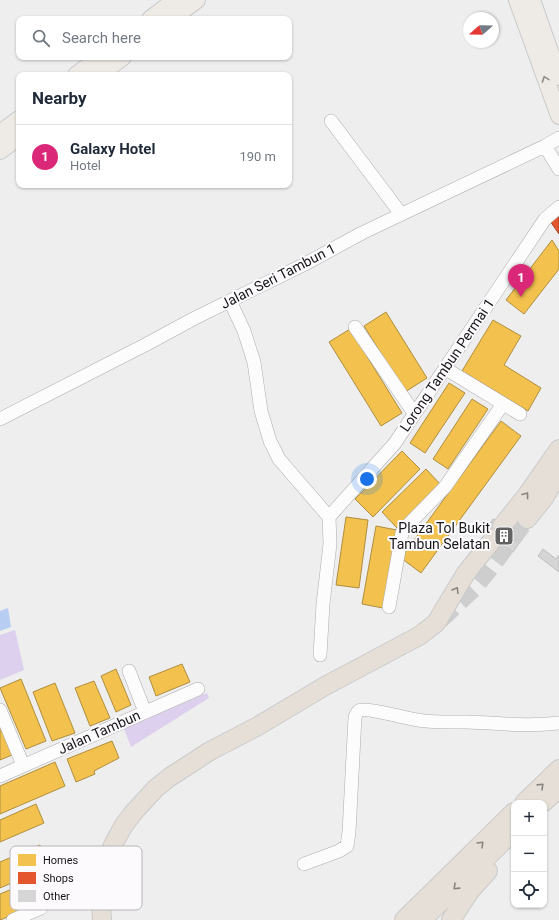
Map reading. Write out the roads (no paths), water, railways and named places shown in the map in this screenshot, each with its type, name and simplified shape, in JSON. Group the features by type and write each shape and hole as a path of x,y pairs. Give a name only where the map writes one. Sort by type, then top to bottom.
{"highway":[{"path":"113,846 124,826 144,802 166,781 193,762 210,751 258,726 325,686 400,647 419,636 436,623 466,573 527,495 559,449"},
{"path":"527,519 544,498 559,472"},
{"path":"102,846 110,829 133,797 181,757 254,716 325,686"},
{"path":"527,800 559,769"},
{"path":"404,920 511,815"},
{"path":"422,920 511,834"},
{"path":"450,920 479,881 511,845"},
{"path":"392,920 434,891"},
{"path":"90,910 90,920"},
{"path":"101,910 102,920"}],"main road":[{"path":"154,16 175,0"},
{"path":"176,16 197,0"},
{"path":"517,0 559,116"},
{"path":"532,0 559,77"},
{"path":"80,72 96,60"},
{"path":"103,72 119,60"},
{"path":"0,133 16,121"},
{"path":"0,151 16,139"}],"street":[{"path":"331,121 401,214"},
{"name":"Jalan Seri Tambun 1","path":"0,419 195,318 305,264 362,233 559,138"},
{"path":"545,146 559,168"},
{"name":"Lorong Tambun Permai 1","path":"329,517 395,443 414,413 446,369 545,219 559,207"},
{"path":"230,301 244,330 254,362 261,411 265,429 270,441 279,458 329,517 330,544 323,604 320,655"},
{"path":"355,326 414,413"},
{"path":"446,369 520,414"},
{"path":"390,607 402,533 406,527 446,487 503,404"},
{"path":"129,671 145,712"},
{"name":"Jalan Tambun","path":"0,776 198,689"},
{"path":"304,864 339,851 347,846 356,717 358,712 362,709 369,709 380,713 425,722 468,722 520,726 559,723"},
{"path":"0,710 23,766"},
{"path":"13,920 36,910"}],"water":[{"path":"8,608 11,627 0,631 0,611"}],"tunnel":[{"path":"440,620 473,589 527,519"}],"place":[{"name":"Galaxy Hotel","path":"521,297"},
{"name":"Plaza Tol Bukit Tambun Selatan","path":"504,536"}]}
